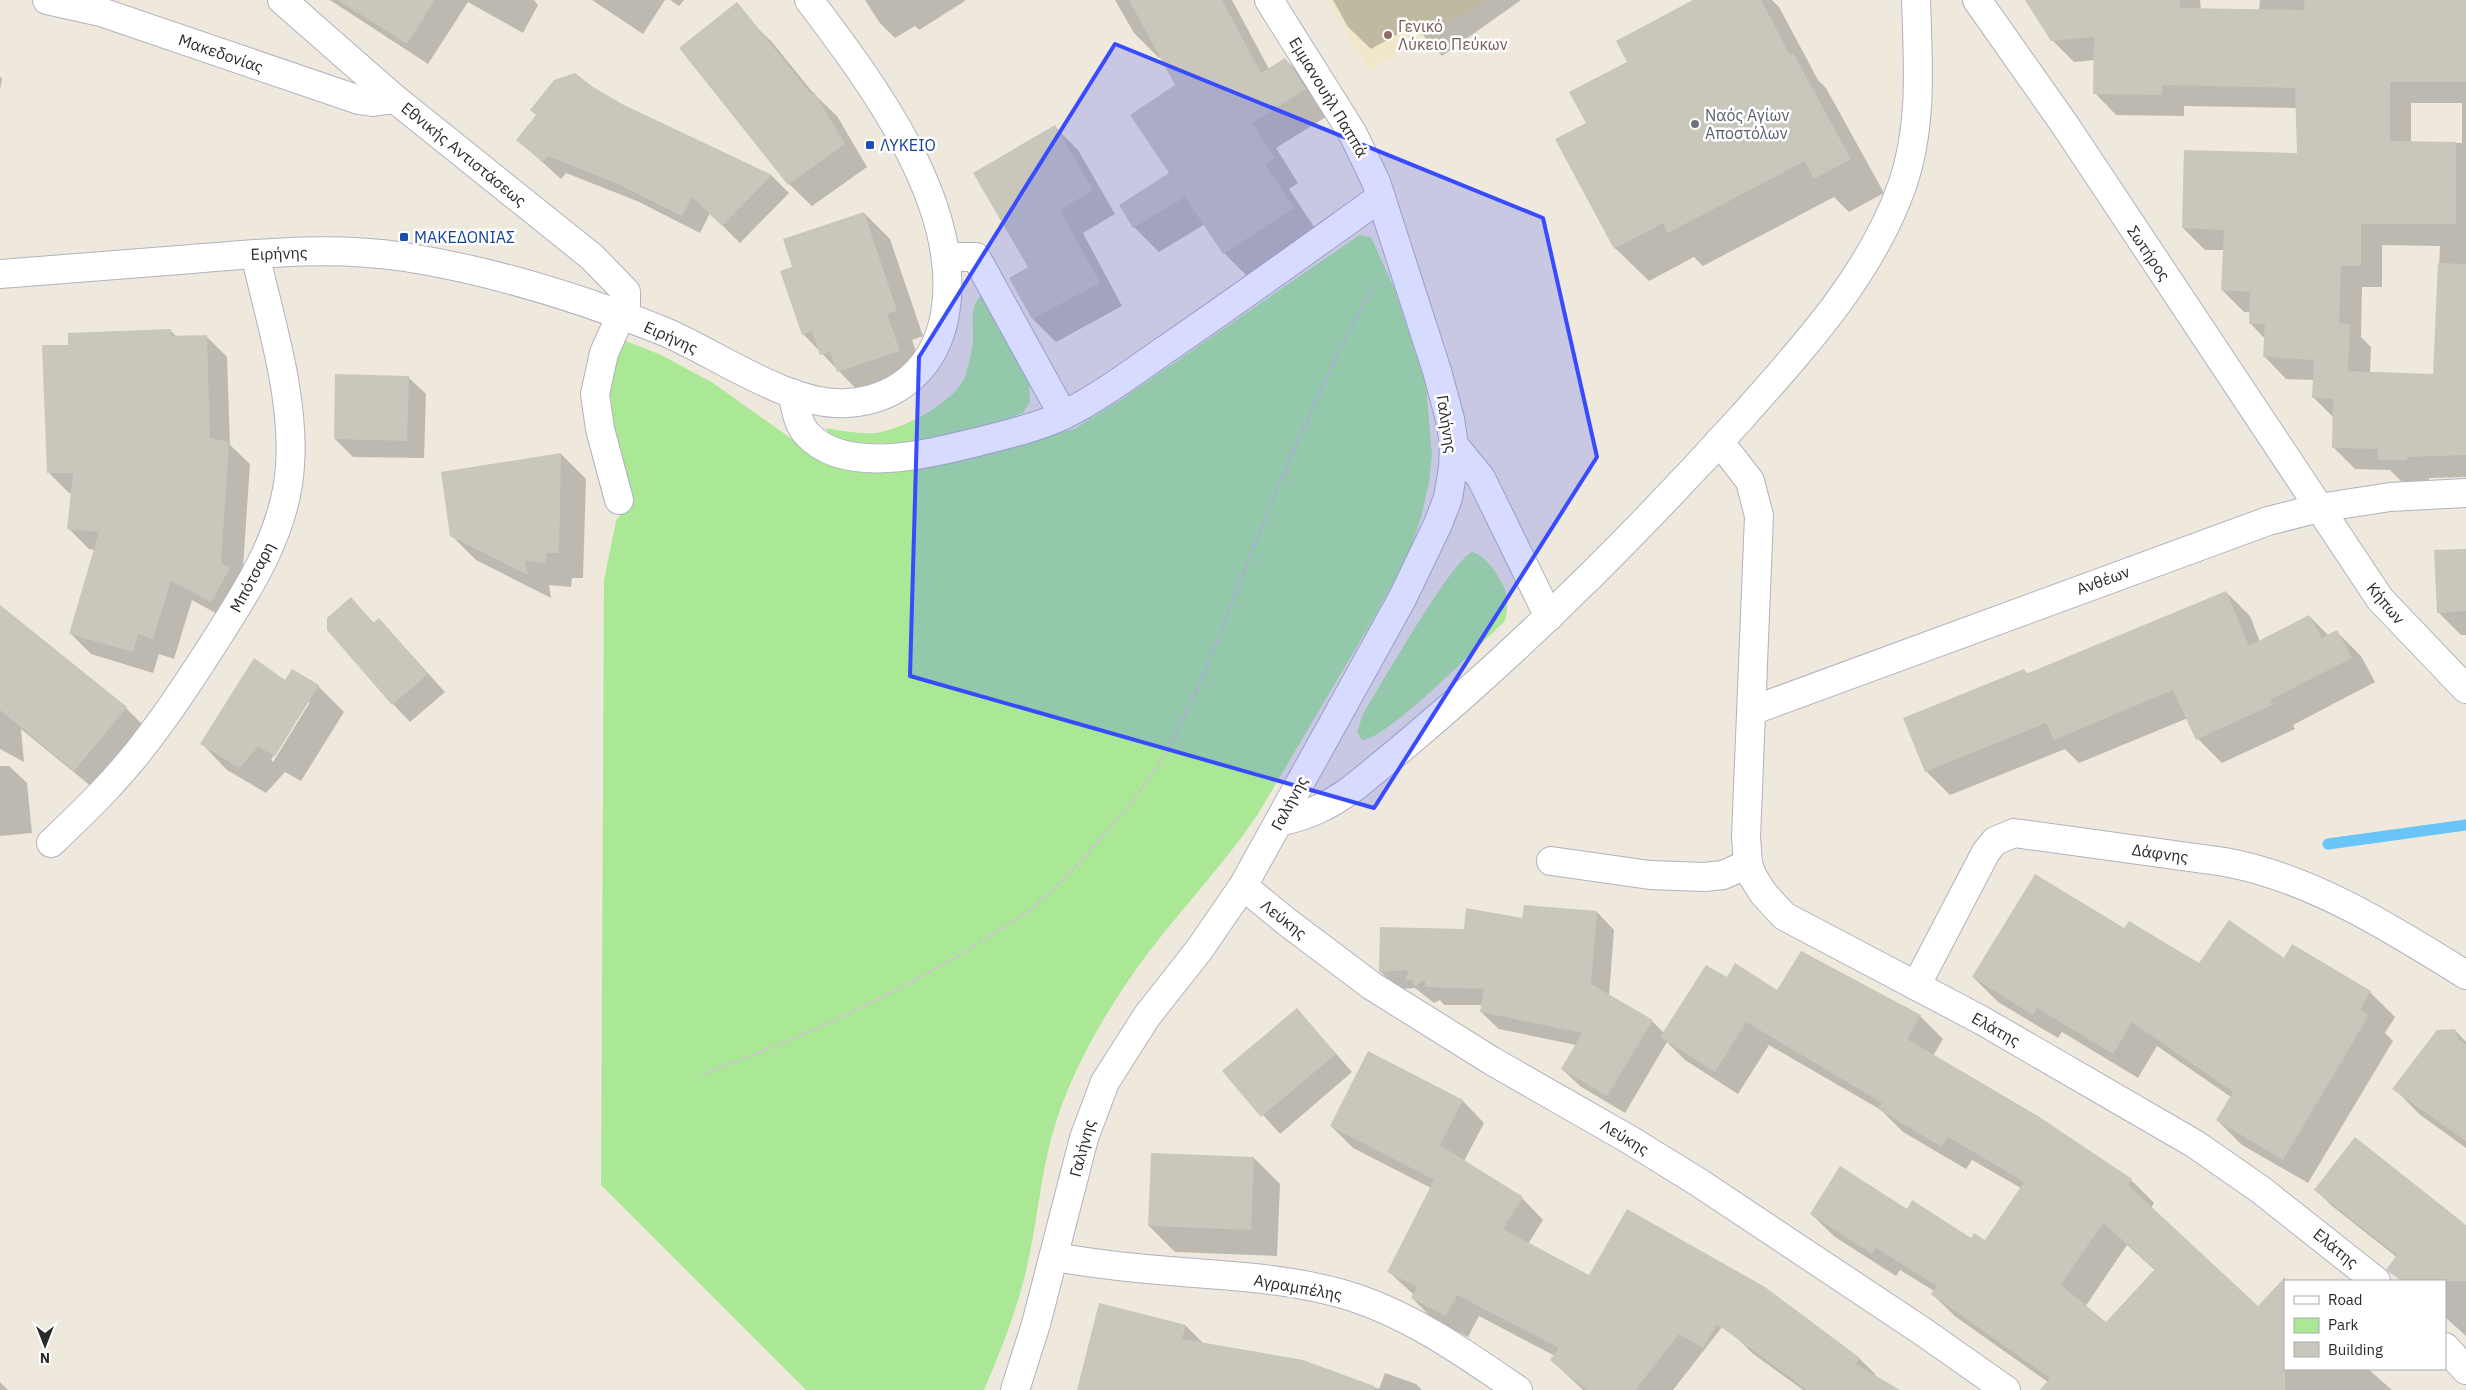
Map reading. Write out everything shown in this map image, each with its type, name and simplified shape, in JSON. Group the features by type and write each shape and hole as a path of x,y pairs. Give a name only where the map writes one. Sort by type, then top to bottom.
{"street":[{"name":"Μακεδονίας","path":"46,0 129,21 359,100 373,102 395,99"},
{"name":"Εθνικής Αντιστάσεως","path":"282,0 395,99 612,274 627,296 621,316"},
{"name":"Ειρήνης","path":"0,274 255,254 328,251 401,257 494,276 621,316 664,332 792,393 817,400 848,403 885,395 905,385 919,371 941,331 946,302 946,257 934,211 906,144 870,85 809,0"},
{"name":"Εμμανουήλ Παππά","path":"1269,0 1353,134 1368,163 1381,197"},
{"path":"1279,822 1314,813 1328,806 1352,789 1459,699 1549,617 1720,441 1831,313 1872,251 1892,211 1906,172 1916,124 1918,67 1916,0"},
{"name":"Σωτήρος","path":"1977,0 2065,125 2319,508"},
{"path":"792,393 798,418 806,434 832,451 858,456 905,457 1012,433 1063,415 1118,382 1381,197"},
{"name":"Γαλήνης","path":"1015,1390 1036,1324 1090,1118 1112,1069 1147,1016 1221,920 1244,886 1375,649 1426,550 1448,498 1453,468 1454,444 1450,419 1437,371 1381,197"},
{"name":"Μπότσαρη","path":"51,843 117,776 151,736 235,609 266,553 276,529 288,482 290,465 289,422 282,373 255,254"},
{"path":"946,257 976,257 1063,415"},
{"path":"619,500 600,429 595,394 604,353 621,316"},
{"name":"Ελάτης","path":"1720,441 1750,480 1759,516 1746,837 1748,864 1763,893 1784,916 2120,1098 2196,1144 2262,1190 2375,1280"},
{"path":"1454,444 1481,478 1549,617"},
{"name":"Ανθέων","path":"1751,711 2219,537 2268,521 2319,508 2390,497 2466,493"},
{"name":"Κήπων","path":"2319,508 2380,599 2466,689"},
{"name":"Δάφνης","path":"1916,986 1986,852 1995,841 2014,833 2255,867 2286,877 2387,929 2466,975"},
{"path":"1550,861 1650,875 1704,877 1723,875 1748,864"},
{"name":"Λεύκης","path":"1244,886 1287,922 1372,986 1492,1061 1630,1140 1698,1182 1922,1331 2006,1390"},
{"name":"Αγραμπέλης","path":"1054,1257 1126,1268 1274,1280 1340,1293 1387,1311 1428,1331 1518,1390"},
{"path":"2446,1348 2466,1370"}],"path":[{"path":"703,1074 758,1054 852,1014 949,961 1034,906 1080,861 1120,815 1164,757 1184,718 1203,676 1286,466 1354,321 1398,247"}],"highlighted area":[{"path":"1115,44 1543,218 1597,457 1374,808 910,676 919,357"}],"shaded area":[{"name":"Γενικό Λύκειο Πεύκων","path":"1327,0 1487,0 1370,71"}],"green space":[{"path":"1359,235 1371,237 1395,290 1426,385 1432,455 1429,482 1422,514 1410,551 1379,609 1258,814 1232,850 1148,953 1121,992 1084,1055 1073,1077 1056,1122 1044,1168 1023,1284 1005,1338 984,1390 806,1390 601,1185 604,580 616,521 627,505 618,469 606,371 621,343 626,341 661,355 713,383 817,457 873,470 903,471 1074,429 1119,401"},
{"path":"984,293 1029,384 1030,402 1023,413 992,424 916,442 861,444 831,438 826,428 869,433 886,431 914,420 941,404 952,394 961,384 966,374 973,344 974,308"},
{"path":"1472,552 1488,563 1504,587 1507,603 1505,621 1412,708 1374,736 1362,740 1357,732 1363,714 1399,653 1448,577 1462,560"}],"building":[{"path":"338,0 435,0 407,44"},
{"path":"1129,0 1222,0 1261,73 1285,58 1306,89 1252,123 1274,158 1265,164 1294,208 1223,254 1185,197 1133,228 1119,205 1169,173 1130,115 1175,85"},
{"name":"Ναός Αγίων Αποστόλων","path":"1693,0 1761,0 1790,55 1793,53 1851,159 1814,179 1805,161 1668,233 1663,223 1614,249 1555,139 1586,123 1569,92 1627,62 1616,41"},
{"path":"2025,0 2180,0 2180,8 2305,10 2304,0 2466,0 2466,82 2390,82 2390,141 2456,142 2456,224 2361,224 2361,266 2341,266 2339,323 2350,324 2348,371 2433,374 2438,263 2466,264 2466,455 2407,457 2407,460 2378,460 2378,449 2332,448 2333,399 2312,398 2314,360 2263,357 2265,324 2249,324 2250,292 2221,290 2224,230 2182,228 2184,150 2297,153 2295,88 2163,85 2162,95 2093,94 2094,37 2051,41"},
{"path":"737,2 811,94 814,92 845,144 788,185 679,48"},
{"path":"575,73 593,87 622,104 772,175 722,226 692,197 682,216 618,184 548,156 543,162 516,140 536,115 530,110 554,80"},
{"path":"1055,125 1093,190 1060,210 1100,283 1032,319 1009,278 1028,267 973,173"},
{"path":"864,212 897,311 887,314 900,351 837,372 830,352 820,355 812,332 802,335 780,271 792,267 783,239"},
{"path":"171,329 171,336 207,335 210,438 229,442 221,563 230,568 211,602 171,581 153,639 138,634 133,652 69,634 99,532 67,529 73,473 47,473 42,345 68,345 68,333"},
{"path":"335,374 409,376 407,441 334,439"},
{"path":"561,453 559,553 547,553 546,563 525,561 528,575 450,536 441,472"},
{"path":"2466,549 2466,611 2437,613 2434,550"},
{"path":"2226,591 2249,646 2309,615 2322,638 2337,630 2352,658 2270,700 2272,705 2196,740 2173,690 2054,740 2046,723 1925,772 1903,718 2024,669 2026,674"},
{"path":"351,597 373,623 379,618 428,674 392,705 327,630 327,618"},
{"path":"0,605 127,707 74,771 0,710"},
{"path":"254,658 285,680 292,669 319,685 275,756 258,747 239,768 200,744"},
{"path":"2035,874 2124,928 2129,921 2199,963 2229,920 2284,958 2292,944 2371,991 2360,1010 2369,1015 2283,1160 2216,1120 2233,1092 2132,1022 2113,1054 2037,1008 2033,1015 1972,977"},
{"path":"1524,905 1597,911 1591,984 1653,1020 1607,1096 1561,1069 1582,1033 1480,1012 1484,989 1425,987 1425,980 1415,987 1412,980 1405,980 1408,973 1407,970 1379,972 1380,927 1464,929 1466,908 1522,918"},
{"path":"1801,951 1921,1015 1907,1039 2038,1116 2132,1179 2128,1185 2258,1306 2285,1277 2285,1390 2040,1390 2050,1378 1931,1294 1937,1286 1876,1248 1872,1254 1810,1214 1840,1166 1907,1209 1912,1200 1971,1238 1974,1233 1985,1240 2024,1182 1948,1137 1942,1147 1878,1109 1882,1103 1746,1022 1715,1072 1660,1037 1706,965 1727,977 1735,963 1777,990","holes":["2103,1223 2155,1269 2106,1322 2061,1285"]},
{"path":"1297,1008 1336,1054 1261,1117 1222,1071"},
{"path":"2455,1029 2458,1039 2466,1045 2466,1141 2392,1089 2437,1030"},
{"path":"1368,1051 1463,1100 1440,1145 1523,1197 1503,1229 1589,1275 1627,1209 1765,1287 1860,1358 1856,1364 1900,1390 1807,1390 1717,1324 1703,1348 1679,1334 1635,1390 1587,1390 1550,1360 1559,1348 1457,1295 1446,1316 1411,1298 1417,1287 1387,1272 1434,1180 1330,1126"},
{"path":"2355,1137 2466,1225 2466,1281 2401,1280 2386,1270 2397,1255 2314,1190"},
{"path":"1151,1153 1254,1157 1251,1230 1148,1226"},
{"path":"1099,1303 1186,1325 1182,1339 1303,1360 1374,1386 1374,1390 1077,1390"}],"waterway":[{"path":"2328,844 2466,825"}],"place":[{"name":"Γενικό Λύκειο Πεύκων","path":"1388,35"},
{"name":"Ναός Αγίων Αποστόλων","path":"1695,124"},
{"name":"ΛΥΚΕΙΟ","path":"870,145"},
{"name":"ΜΑΚΕΔΟΝΙΑΣ","path":"404,237"}]}
